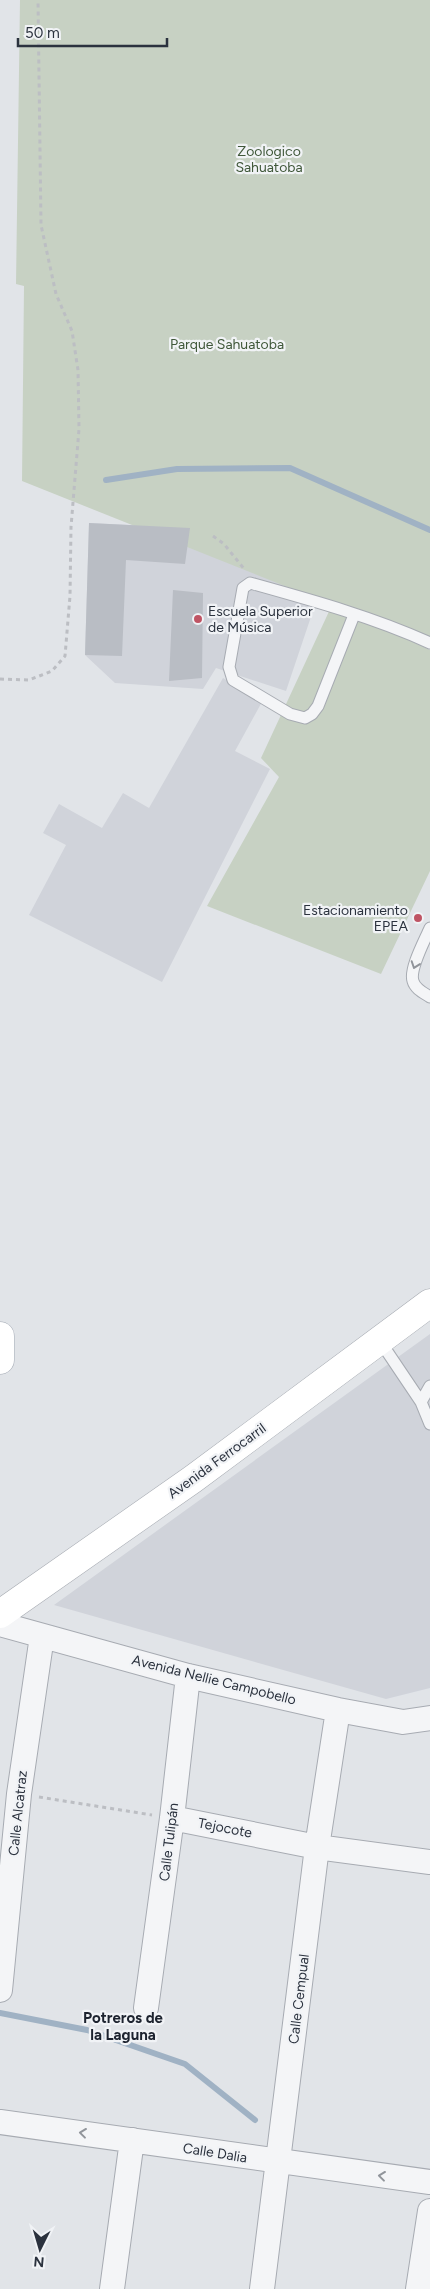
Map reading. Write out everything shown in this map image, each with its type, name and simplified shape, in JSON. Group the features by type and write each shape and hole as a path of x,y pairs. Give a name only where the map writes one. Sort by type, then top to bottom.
{"street":[{"name":"Avenida Ferrocarril","path":"0,1614 193,1479 380,1342 430,1303"},
{"path":"0,1336 0,1360"},
{"name":"Avenida Nellie Campobello","path":"0,1624 188,1676 338,1710 403,1722 430,1718"},
{"name":"Calle Alcatraz","path":"0,1990 19,1794 42,1636"},
{"name":"Calle Tulipán","path":"146,2008 172,1818 188,1676"},
{"name":"Calle Cempual","path":"262,2289 317,1846 338,1710"},
{"name":"Tejocote","path":"172,1818 317,1846 430,1862"},
{"name":"Calle Dalia","path":"0,2122 430,2182"},
{"path":"112,2289 132,2140"},
{"path":"418,2289 430,2211"}],"lane":[{"path":"354,615 318,706 312,714 305,718 290,714 233,680 230,676 229,667 242,588 250,583 303,598 406,632 430,643"},
{"path":"430,928 413,971 413,981 419,990 430,997"},
{"path":"380,1342 421,1402 430,1424"},
{"path":"421,1402 430,1386"}],"path":[{"path":"0,679 29,680 52,671 65,656 70,596 71,527 79,428 78,370 72,331 56,294 41,225 38,0"},
{"path":"19,1794 172,1818"}],"shaded area":[{"name":"Escuela Superior de Música","path":"89,523 189,528 322,584 286,691 216,668 203,689 115,683 85,655"},
{"path":"223,678 263,700 235,751 270,769 162,982 29,915 66,845 43,833 59,804 102,828 123,793 149,808"},
{"path":"430,1334 430,1688 386,1699 54,1605"}],"green space":[{"name":"Parque Sahuatoba","path":"20,0 430,0 430,643 351,613 430,650 430,871 381,974 207,906 279,777 261,758 332,605 22,481 24,286 16,284"}],"building":[{"path":"89,523 190,528 185,564 126,560 122,656 85,655"},
{"name":"Escuela Superior de Música","path":"173,590 203,593 202,678 169,681"}],"waterway":[{"path":"106,480 177,469 290,468 430,530"},
{"path":"0,2013 87,2030 185,2064 255,2120"}],"place":[{"name":"Escuela Superior de Música","path":"198,619"},
{"name":"Estacionamiento EPEA","path":"418,918"}],"district":[{"name":"Potreros de la Laguna","path":"123,2026"}],"park label":[{"name":"Zoologico Sahuatoba","path":"269,160"}]}
